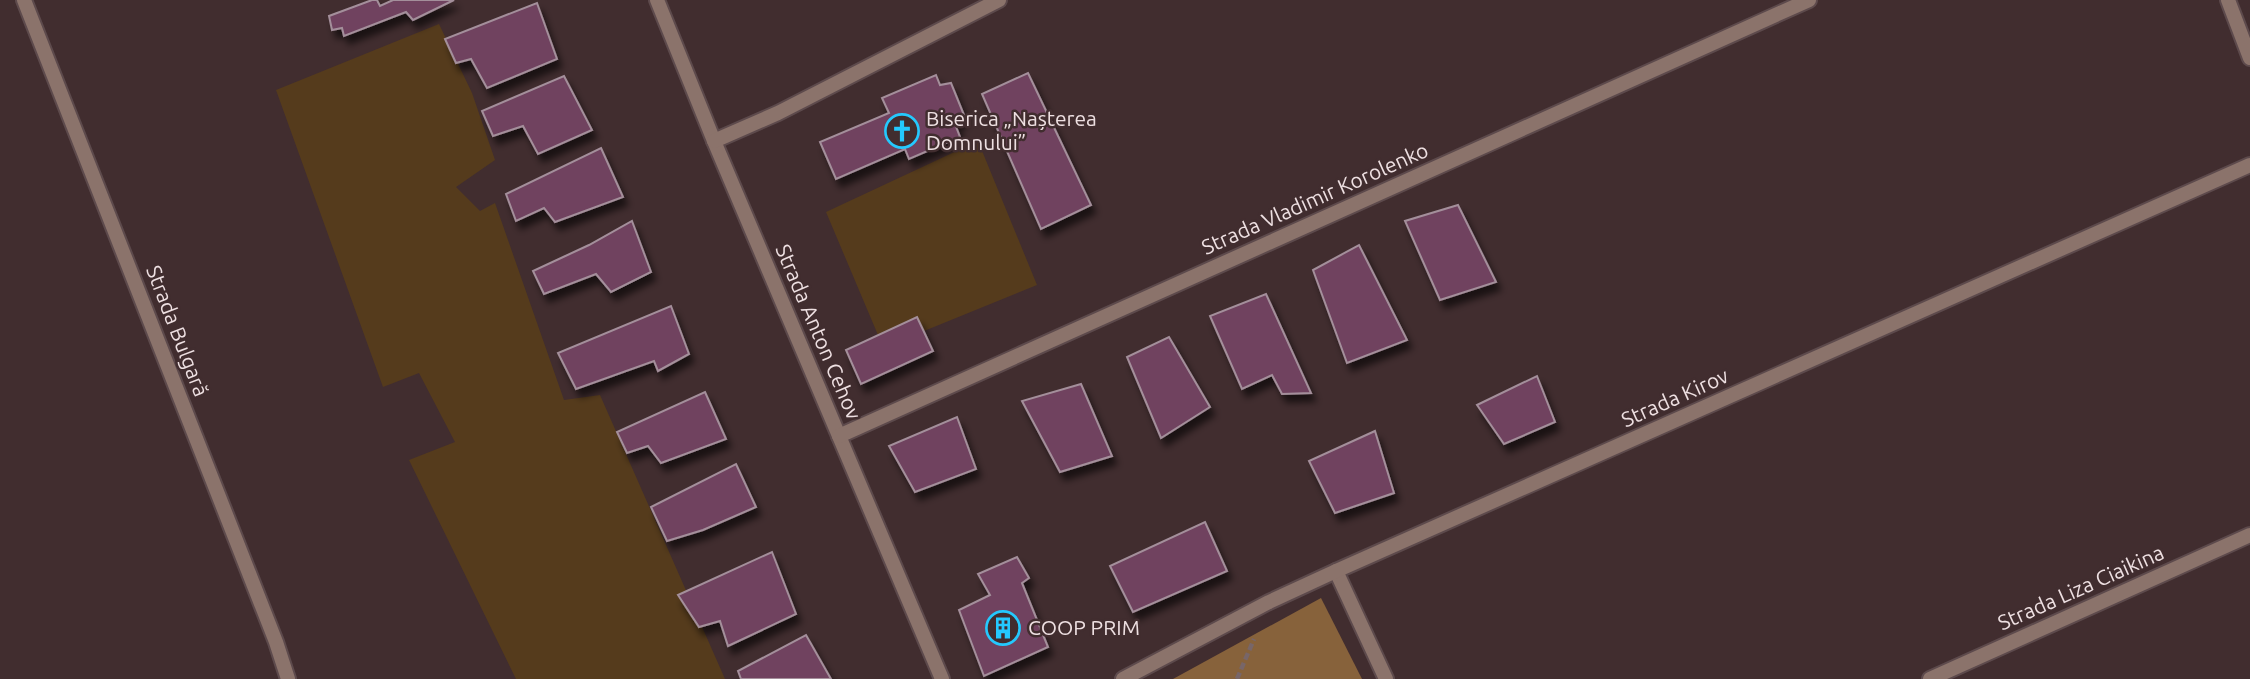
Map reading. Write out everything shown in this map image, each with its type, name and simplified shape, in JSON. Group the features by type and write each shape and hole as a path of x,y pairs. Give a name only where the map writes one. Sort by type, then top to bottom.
{"street":[{"name":"Strada Bulgară","path":"24,0 276,642 288,679"},
{"name":"Strada Anton Cehov","path":"657,0 942,679"},
{"path":"714,141 778,113 999,0"},
{"name":"Strada Vladimir Korolenko","path":"839,436 1809,0"},
{"path":"2228,0 2250,58"},
{"name":"Strada Kirov","path":"1122,679 1269,602 1336,571 2250,165"},
{"name":"Strada Liza Ciaikina","path":"1930,679 2250,535"},
{"path":"1336,571 1386,679"}],"shaded area":[{"path":"439,24 472,93 495,160 456,187 480,211 495,203 564,400 600,395 725,679 516,679 409,460 455,442 419,373 383,387 276,90"},
{"path":"978,141 1037,285 924,331 917,317 878,335 826,212"},
{"path":"1321,598 1362,679 1173,679"}],"building":[{"path":"377,0 380,6 393,0 454,0 413,20 406,12 344,36 342,28 332,30 329,16"},
{"path":"537,3 557,59 487,88 471,59 456,63 445,39"},
{"path":"1028,73 1091,205 1041,229 982,94"},
{"name":"Biserica „Nașterea Domnului”","path":"936,75 940,85 951,83 964,115 955,124 960,137 909,159 905,149 836,179 820,142 889,113 882,98"},
{"path":"564,76 592,130 538,154 523,126 493,136 482,111"},
{"path":"601,148 623,197 555,222 544,208 516,221 506,194"},
{"path":"1458,205 1496,282 1440,300 1405,221"},
{"path":"632,221 651,272 611,292 596,274 544,294 533,271"},
{"path":"1359,245 1407,340 1347,363 1313,270"},
{"path":"1266,294 1311,393 1282,394 1272,375 1242,389 1210,316"},
{"path":"671,306 689,354 658,371 654,361 576,389 558,353"},
{"path":"917,317 933,351 861,384 846,350"},
{"path":"1169,337 1210,407 1161,438 1127,357"},
{"path":"1537,376 1555,422 1504,444 1477,405"},
{"path":"1081,384 1112,456 1060,472 1022,401"},
{"path":"705,392 726,439 661,463 648,446 627,453 617,432"},
{"path":"957,417 976,469 915,492 889,446"},
{"path":"1375,431 1394,493 1335,513 1309,461"},
{"path":"736,464 756,507 703,530 667,541 651,507"},
{"path":"1205,522 1227,571 1133,612 1110,566"},
{"path":"772,552 796,614 728,646 720,621 699,627 678,595"},
{"name":"COOP PRIM","path":"1017,557 1029,578 1022,583 1048,647 984,676 959,610 990,595 978,574"},
{"path":"806,635 831,679 741,679 738,671"}],"place":[{"name":"Biserica „Nașterea Domnului”","path":"902,131"},
{"name":"COOP PRIM","path":"1003,628"}]}
